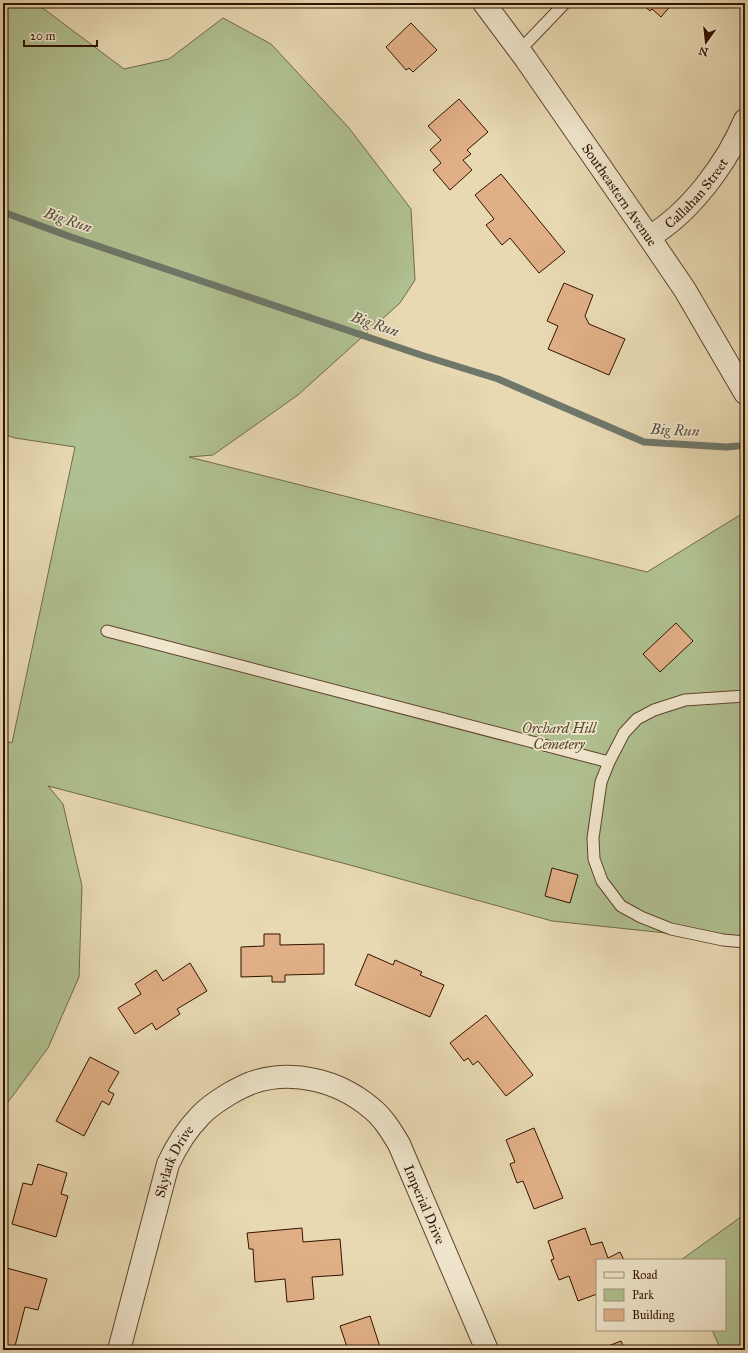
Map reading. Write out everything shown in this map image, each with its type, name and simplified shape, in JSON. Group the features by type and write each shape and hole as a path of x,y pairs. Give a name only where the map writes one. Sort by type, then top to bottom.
{"street":[{"name":"Southeastern Avenue","path":"484,3 685,290 745,393"},
{"name":"Callahan Street","path":"649,237 667,225 700,192 727,155 745,120"},
{"name":"Skylark Drive","path":"119,1350 168,1164 179,1143 192,1124 220,1099 240,1088 264,1080 287,1076 321,1080 332,1085"},
{"name":"Imperial Drive","path":"332,1085 343,1088 371,1108 380,1116 399,1144 487,1350"}],"lane":[{"path":"519,51 565,3"},
{"path":"107,631 609,762"},
{"path":"745,696 685,700 654,710 637,719 624,733 609,762 601,782 593,838 594,859 602,881 621,906 641,917 671,928 723,940 745,942"}],"green space":[{"name":"Orchard Hill Cemetery","path":"3,3 36,3 124,69 169,59 223,18 271,44 349,128 411,209 415,280 400,303 298,395 213,455 189,457 647,572 745,512 745,948 666,933 552,921 350,865 48,786 63,804 82,886 79,977 48,1048 3,1109 3,740 12,743 75,447 15,438 3,434"},
{"path":"745,1214 745,1350 721,1350 712,1331 726,1331 726,1259 682,1259"}],"building":[{"path":"641,3 673,3 661,17 652,9 650,11"},
{"path":"411,23 437,50 413,72 409,68 406,70 386,47"},
{"path":"459,99 488,132 467,150 471,154 463,160 472,170 450,190 433,170 441,163 430,150 441,140 428,126"},
{"path":"501,174 565,252 539,273 510,238 502,245 486,225 494,219 475,195"},
{"path":"564,283 593,295 585,316 589,324 625,339 609,375 548,349 558,326 547,321"},
{"path":"676,623 693,641 660,672 643,654"},
{"path":"552,868 578,875 570,903 545,896"},
{"path":"264,934 280,934 280,945 324,944 324,974 285,975 285,982 272,982 272,976 241,977 241,947 264,946"},
{"path":"368,954 393,965 395,960 422,972 420,975 444,985 430,1017 355,985"},
{"path":"190,963 207,991 177,1009 180,1014 156,1030 152,1023 135,1034 118,1008 141,994 135,984 156,970 163,981"},
{"path":"486,1015 533,1075 506,1096 478,1061 473,1065 468,1058 464,1061 450,1043"},
{"path":"90,1057 119,1072 108,1091 114,1094 109,1105 102,1101 84,1136 56,1121"},
{"path":"534,1128 563,1198 534,1209 523,1181 517,1183 510,1164 515,1162 506,1140"},
{"path":"38,1164 67,1173 61,1194 68,1196 56,1237 12,1224 23,1183 32,1185"},
{"path":"302,1228 303,1242 340,1239 343,1275 312,1277 314,1299 287,1302 285,1279 255,1282 253,1249 249,1249 247,1233"},
{"path":"585,1228 591,1245 602,1242 608,1258 620,1252 624,1259 596,1259 596,1294 578,1301 569,1276 559,1280 551,1260 554,1259 548,1241"},
{"path":"3,1267 47,1279 38,1310 25,1307 14,1350 3,1347"},
{"path":"370,1316 381,1350 348,1350 340,1326"},
{"path":"621,1341 625,1350 598,1350"}],"waterway":[{"name":"Big Run","path":"3,212 71,237 424,356 498,379 644,442 726,447 738,446"}]}
